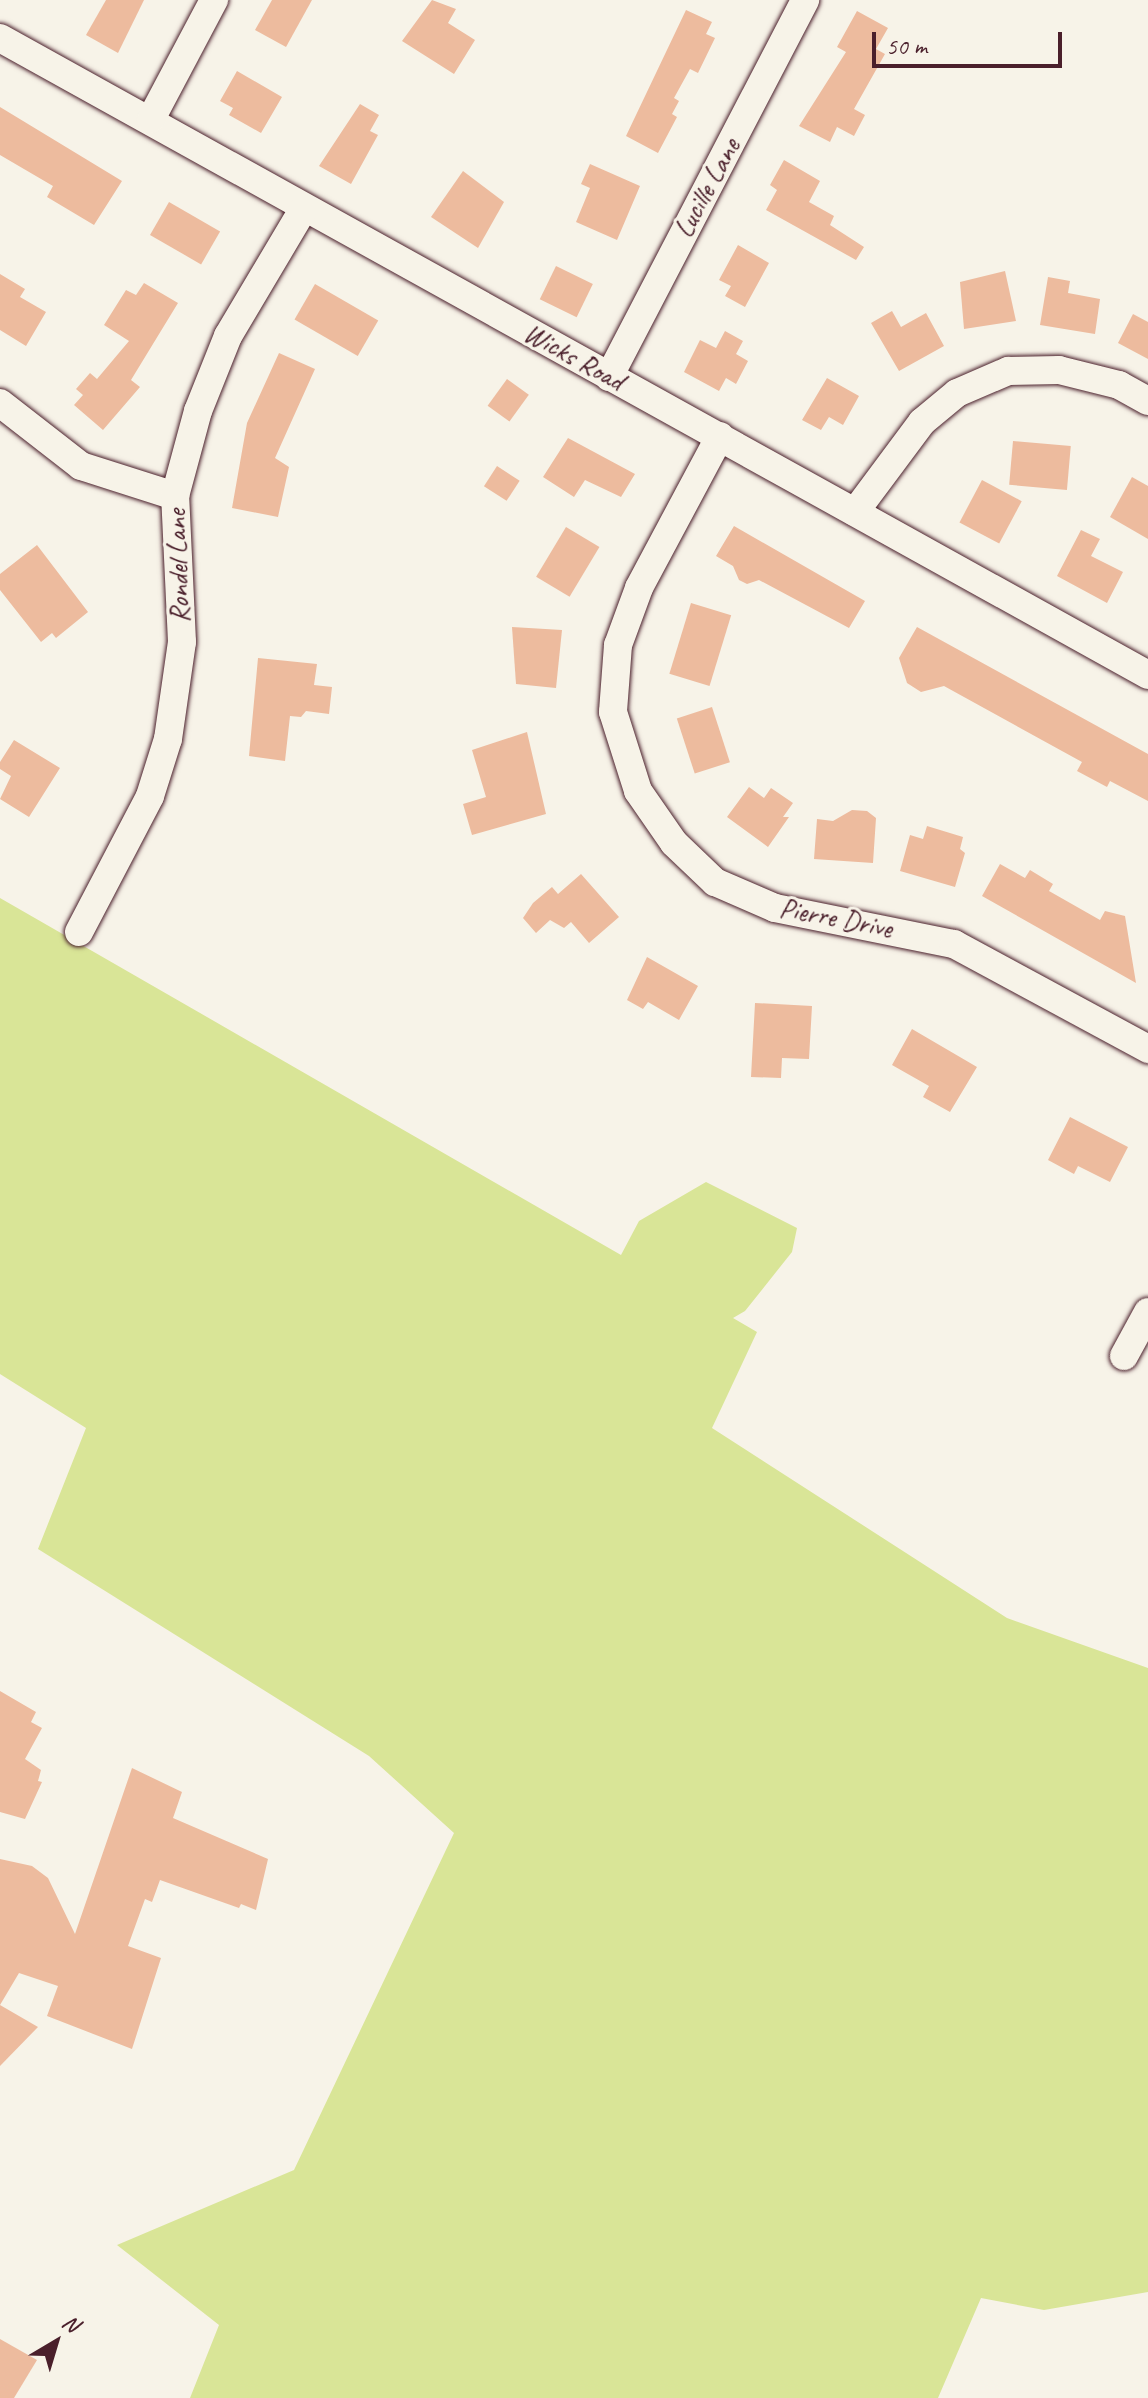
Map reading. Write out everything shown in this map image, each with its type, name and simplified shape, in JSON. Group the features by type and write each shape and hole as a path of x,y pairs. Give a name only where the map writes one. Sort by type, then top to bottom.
{"street":[{"path":"151,119 214,0"},
{"name":"Lucille Lane","path":"609,377 805,0"},
{"name":"Wicks Road","path":"0,38 151,119 304,208 1148,675"},
{"name":"Rondel Lane","path":"79,932 145,808 168,739 182,642 175,496 198,411 228,336 304,208"},
{"path":"855,512 922,422 957,393 1008,371 1059,370 1119,385 1148,401"},
{"path":"0,403 81,466 175,496"},
{"name":"Pierre Drive","path":"720,436 639,588 618,645 613,712 638,791 665,830 715,882 775,908 954,944 1148,1049"},
{"path":"1124,1356 1148,1312"}],"green space":[{"path":"0,898 621,1255 639,1221 706,1182 797,1228 792,1252 745,1311 733,1318 757,1332 712,1428 1007,1618 1148,1668 1148,2292 1044,2310 981,2298 938,2398 190,2398 219,2325 117,2245 294,2170 454,1833 369,1756 38,1549 86,1428 0,1374"}],"building":[{"path":"106,0 144,0 118,53 86,35"},
{"path":"272,0 312,0 286,47 255,30"},
{"path":"432,0 456,9 448,23 475,40 454,74 402,41"},
{"path":"686,10 712,22 706,34 715,38 698,73 690,69 674,98 679,101 672,114 677,117 658,153 626,136"},
{"path":"857,11 888,28 876,49 885,54 854,109 865,115 854,136 837,127 830,142 799,126 846,52 837,47"},
{"path":"237,71 282,97 261,133 229,115 233,108 220,101"},
{"path":"360,104 379,115 370,131 378,135 351,184 319,166"},
{"path":"0,107 122,181 94,225 47,197 53,186 0,155"},
{"path":"784,160 820,181 809,202 834,216 830,225 864,247 856,260 766,210 777,190 770,185"},
{"path":"590,164 640,186 617,240 576,222 590,188 581,184"},
{"path":"463,171 504,202 478,248 431,217"},
{"path":"169,202 220,232 201,264 150,235"},
{"path":"738,245 769,263 745,307 725,296 731,286 719,280"},
{"path":"556,266 593,284 577,317 540,299"},
{"path":"1005,271 1016,321 964,329 960,282"},
{"path":"0,274 25,289 20,297 46,312 26,346 0,330"},
{"path":"1048,277 1070,281 1068,293 1100,299 1095,334 1040,325"},
{"path":"144,283 178,303 131,380 140,387 103,430 74,405 83,395 76,389 90,373 97,379 129,341 104,325 126,290 136,295"},
{"path":"315,284 378,320 358,356 294,320"},
{"path":"892,311 901,327 926,313 944,346 899,371 871,323"},
{"path":"1133,314 1148,322 1148,359 1118,343"},
{"path":"725,331 743,341 736,354 748,361 736,384 726,378 719,391 684,372 700,340 716,348"},
{"path":"279,353 315,369 275,458 289,467 278,517 232,508 247,423"},
{"path":"827,378 859,396 843,425 829,417 821,430 802,420"},
{"path":"507,379 529,395 509,422 488,406"},
{"path":"568,438 635,474 621,497 585,480 574,497 543,477"},
{"path":"1013,441 1071,446 1067,490 1009,485"},
{"path":"497,466 520,481 507,501 484,486"},
{"path":"1132,477 1148,486 1148,539 1110,517"},
{"path":"982,480 1022,501 999,544 959,522"},
{"path":"734,526 865,601 849,628 759,580 747,584 739,580 733,566 716,556"},
{"path":"566,527 599,547 570,597 536,577"},
{"path":"1081,530 1100,539 1091,556 1123,572 1107,603 1057,576"},
{"path":"37,545 88,612 56,638 52,633 41,642 0,590 0,574"},
{"path":"691,603 731,615 710,686 669,674"},
{"path":"512,627 562,630 556,688 516,684"},
{"path":"917,627 1148,754 1148,801 1110,781 1107,787 1077,771 1082,762 944,686 921,692 907,683 899,658"},
{"path":"258,658 317,664 314,685 332,687 329,714 306,711 301,717 290,716 285,761 249,756"},
{"path":"712,707 730,762 695,774 677,718"},
{"path":"527,732 546,814 472,835 463,804 486,797 472,750"},
{"path":"14,740 60,768 29,817 0,799 11,776 0,769 0,762"},
{"path":"749,787 764,798 771,788 793,803 783,817 789,817 768,847 727,817"},
{"path":"852,810 867,811 876,818 873,863 814,859 817,819 833,821"},
{"path":"927,826 963,837 960,849 965,853 955,887 900,871 910,835 923,839"},
{"path":"1000,864 1025,878 1030,870 1053,884 1049,891 1100,920 1105,911 1125,916 1136,983 982,896"},
{"path":"581,874 619,917 589,943 571,922 564,928 550,920 536,933 523,918 533,903 552,887 558,894"},
{"path":"647,957 698,986 679,1020 648,1002 643,1009 627,1000"},
{"path":"755,1003 812,1006 809,1059 782,1058 781,1078 751,1077"},
{"path":"912,1029 977,1067 950,1112 923,1097 929,1086 892,1065"},
{"path":"1070,1117 1128,1147 1110,1182 1078,1166 1074,1174 1048,1160"},
{"path":"0,1691 36,1712 31,1722 42,1728 25,1759 41,1770 38,1781 42,1782 25,1819 0,1812"},
{"path":"132,1768 182,1792 173,1818 268,1859 256,1910 241,1904 239,1908 160,1880 152,1902 145,1899 128,1946 161,1958 132,2049 47,2016 58,1986 19,1973 0,2005 0,1859 32,1866 48,1878 75,1934"},
{"path":"0,2005 38,2027 0,2066"},
{"path":"0,2339 37,2360 14,2398 0,2398"}]}
